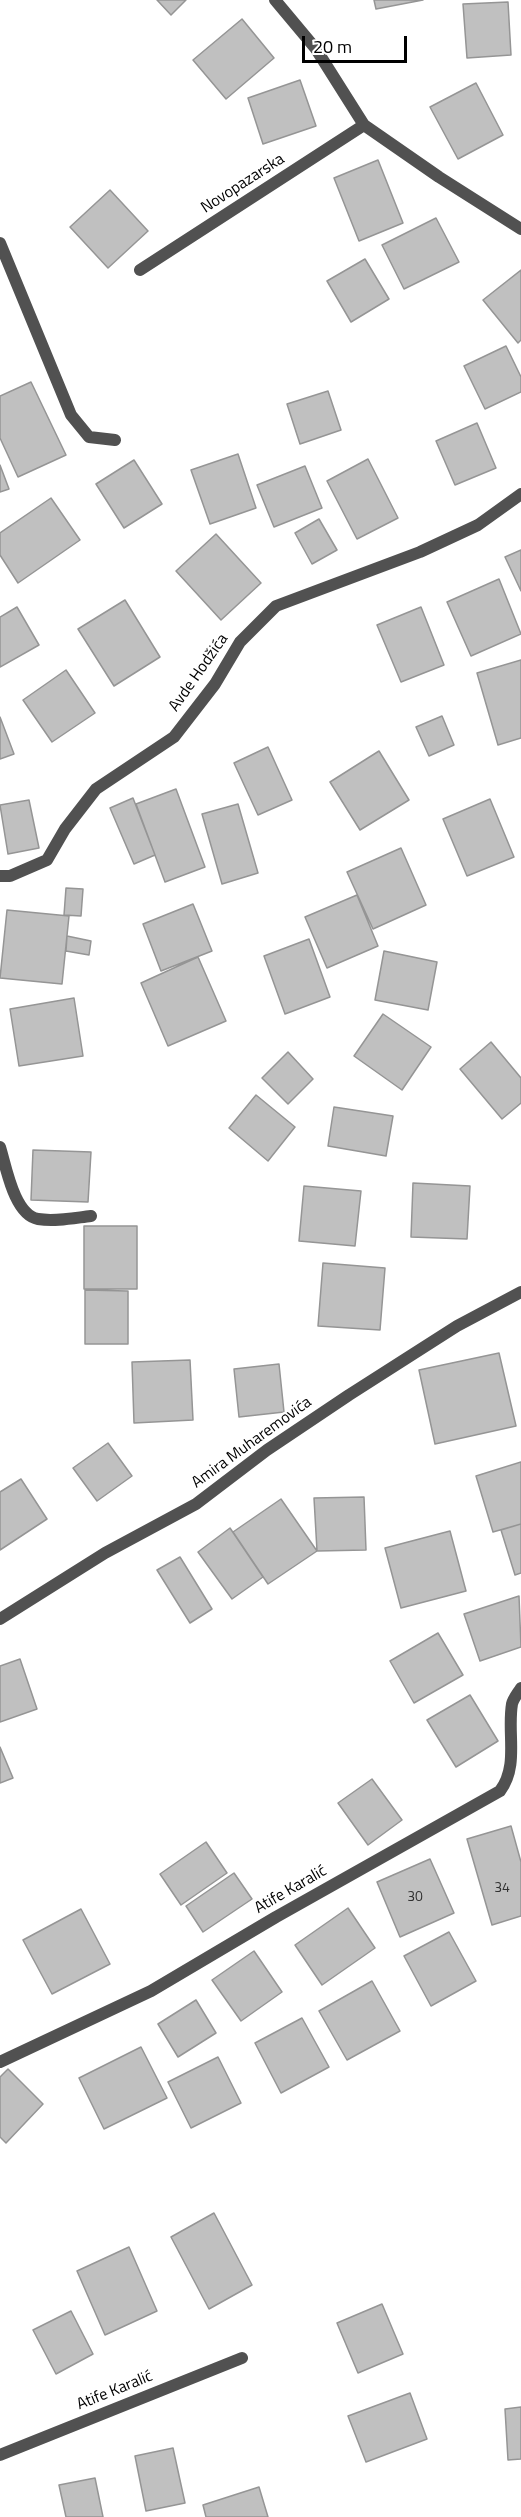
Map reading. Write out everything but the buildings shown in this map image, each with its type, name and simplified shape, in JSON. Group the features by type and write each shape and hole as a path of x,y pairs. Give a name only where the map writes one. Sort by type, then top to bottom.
{"street":[{"path":"275,0 316,49 363,125 521,229"},
{"name":"Novopazarska","path":"140,270 363,125"},
{"path":"0,243 70,415 89,437 115,440"},
{"name":"Avde Hodžića","path":"0,876 10,876 47,860 65,829 96,789 174,737 215,684 240,642 276,606 420,552 478,525 521,494"},
{"path":"0,1146 13,1192 23,1208 36,1219 56,1220 91,1216"},
{"name":"Amira Muharemovića","path":"0,1619 105,1553 196,1504 267,1449 349,1395 457,1326 521,1292"},
{"name":"Atife Karalić","path":"0,2062 151,1991 276,1917 500,1791 507,1782 510,1770 512,1703 521,1688"},
{"name":"Atife Karalić","path":"0,2455 243,2358"}]}
